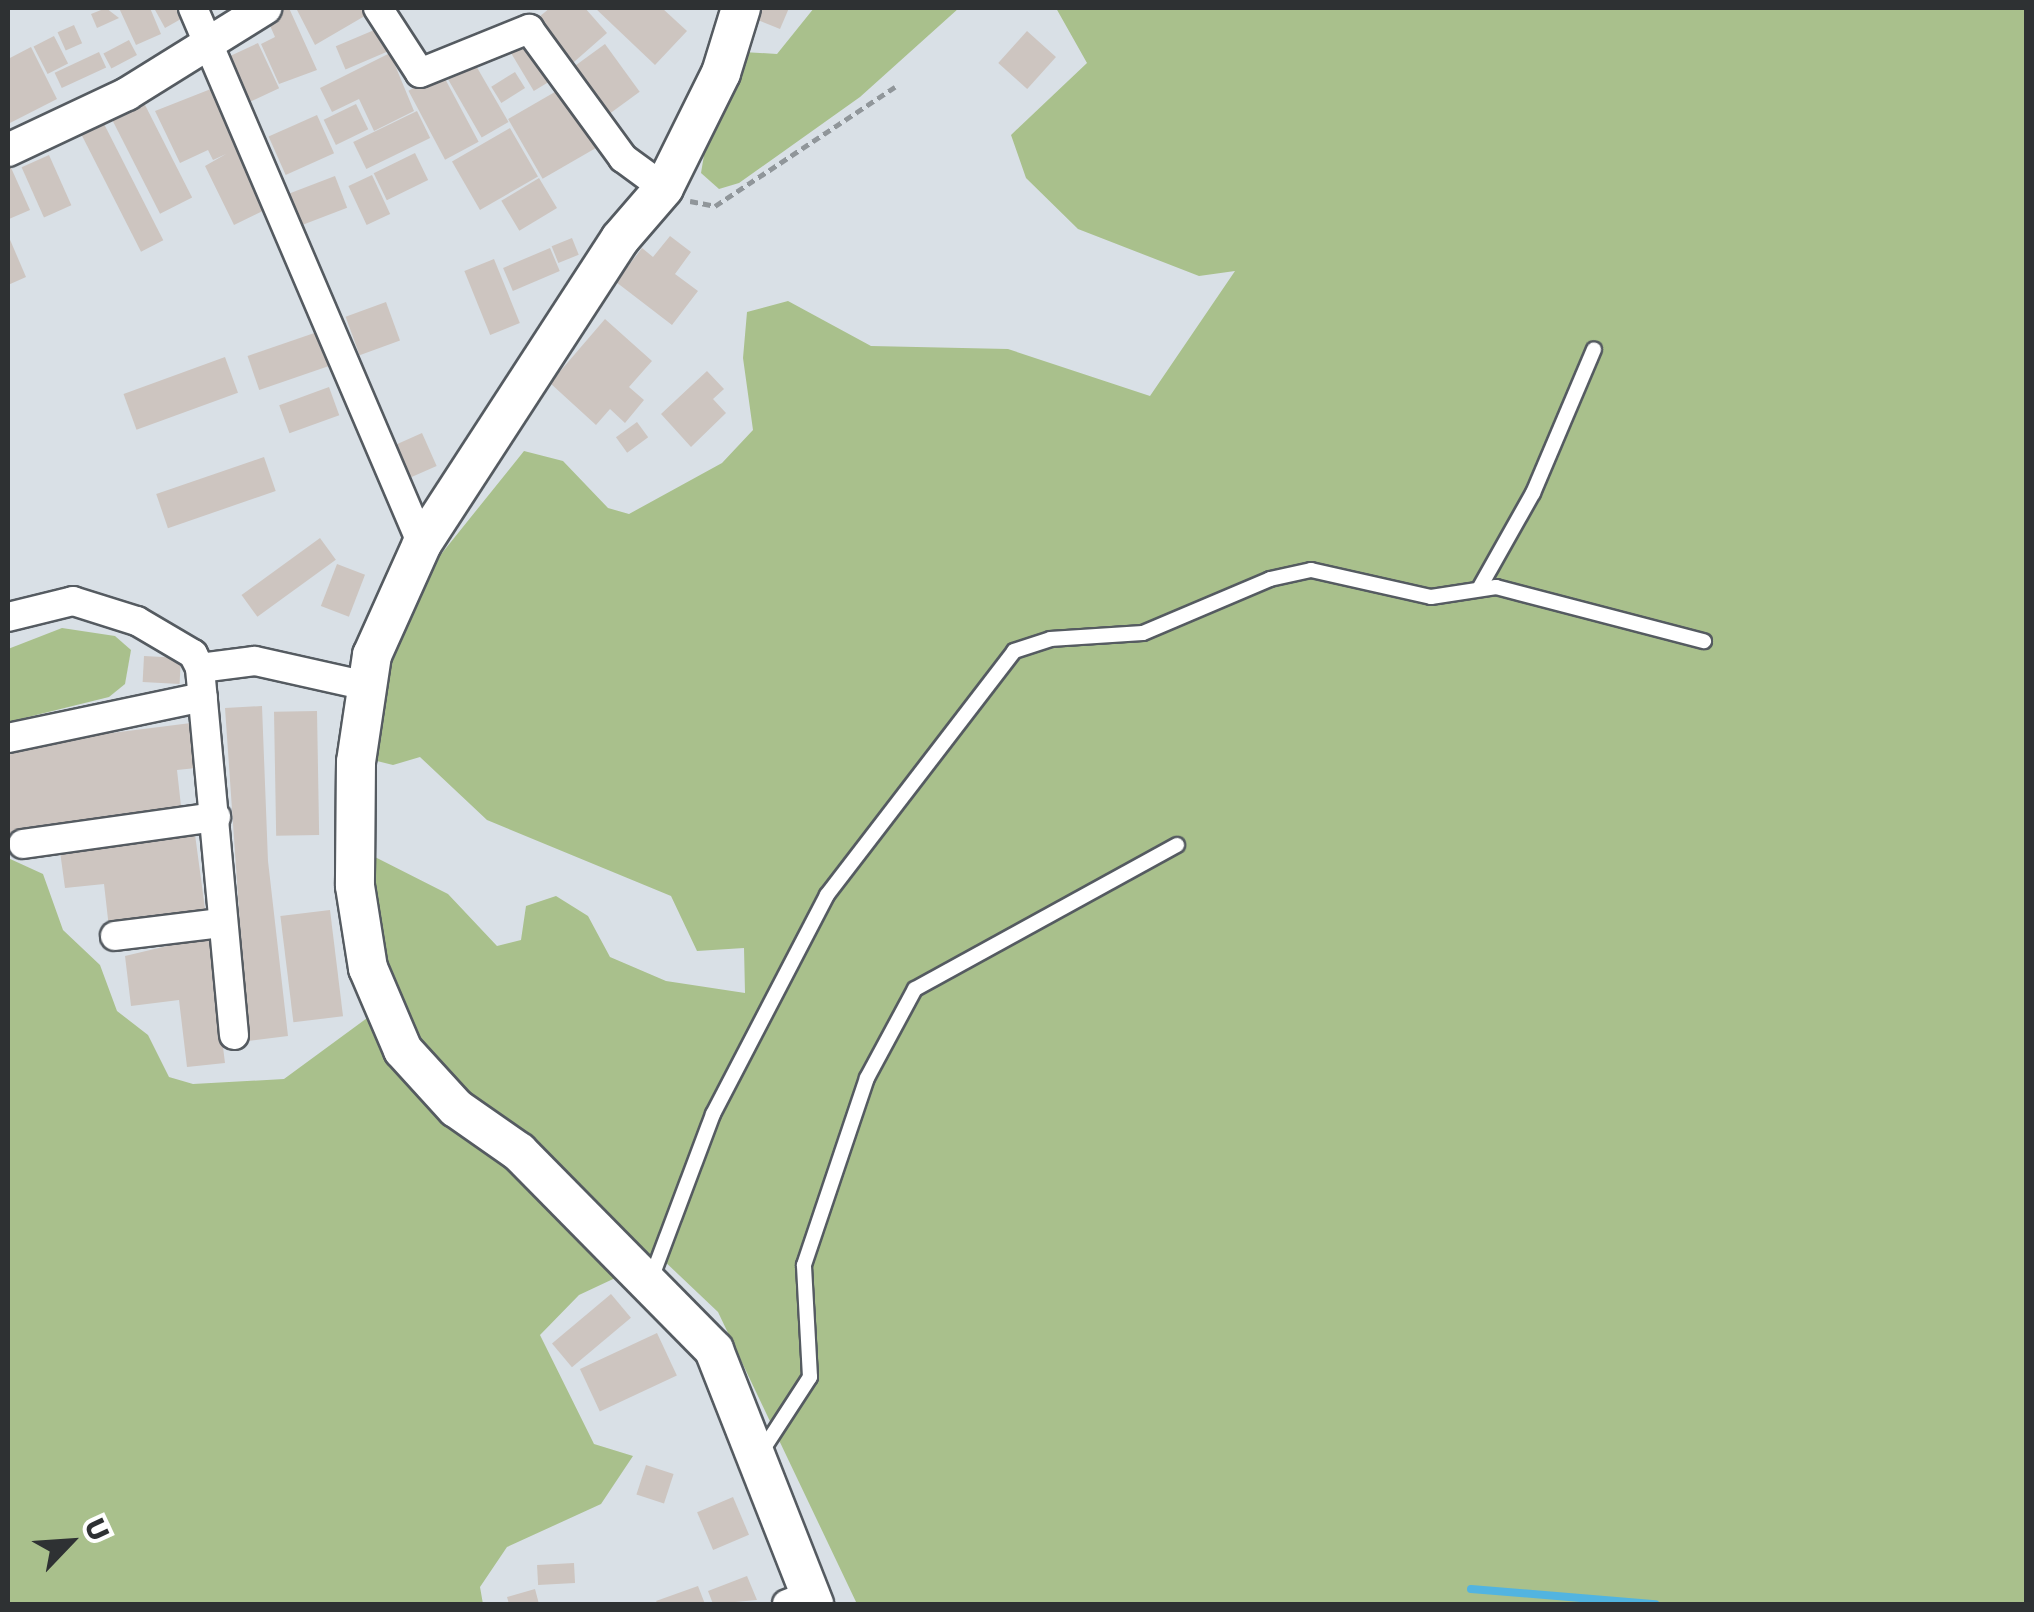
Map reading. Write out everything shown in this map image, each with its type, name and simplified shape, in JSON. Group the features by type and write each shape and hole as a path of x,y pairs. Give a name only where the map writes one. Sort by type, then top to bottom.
{"main road":[{"path":"741,8 722,72 664,188 620,240 422,544 372,654 356,762 355,886 368,968 403,1050 456,1108 519,1152 650,1280 714,1350 760,1454 804,1601"}],"street":[{"path":"193,8 206,44 264,160 422,544"},
{"path":"8,150 79,119 265,8"},
{"path":"378,8 420,73 529,29 623,158 664,188"},
{"path":"8,617 72,601 137,621 193,654 200,668 234,1035"},
{"path":"200,668 255,661 367,686"},
{"path":"8,738 203,697"},
{"path":"23,844 216,817"},
{"path":"115,936 221,923"}],"lane":[{"path":"1480,587 1534,492 1594,350"},
{"path":"650,1280 713,1114 827,895 1000,663 1030,642 1143,634 1270,578 1311,570 1431,597 1480,587 1704,640"},
{"path":"760,1454 810,1377 804,1265 867,1078 915,988 1177,845"}],"path":[{"path":"664,188 715,206 895,87"}],"green space":[{"path":"814,8 959,8 860,97 739,183 719,189 701,173 705,149 743,52 777,54"},
{"path":"1056,8 2026,8 2026,1604 857,1604 718,1312 660,1257 579,1295 540,1335 594,1444 633,1456 601,1504 507,1547 480,1587 483,1604 8,1604 8,858 43,874 63,930 100,965 117,1011 148,1035 169,1077 193,1084 284,1079 393,999 373,919 371,855 448,894 497,946 521,940 526,906 556,896 588,916 610,957 666,981 745,993 744,948 697,951 671,896 487,820 420,757 393,765 369,759 379,679 430,568 524,451 563,461 608,508 629,514 722,463 753,430 743,358 747,312 788,301 871,346 1008,349 1150,396 1235,271 1199,276 1078,229 1026,178 1011,135 1087,63"},
{"path":"62,628 115,636 131,650 125,684 109,697 8,722 8,649"}],"building":[{"path":"106,8 119,18 97,28 91,14"},
{"path":"119,8 150,8 161,34 136,45"},
{"path":"154,8 184,8 188,15 165,28"},
{"path":"289,8 317,70 279,84 261,44 275,37 264,12"},
{"path":"296,8 373,8 375,10 315,45"},
{"path":"550,8 585,8 607,33 566,69 529,25"},
{"path":"595,8 662,8 687,31 655,65"},
{"path":"757,8 789,8 780,29 753,18"},
{"path":"74,25 82,43 66,51 58,32"},
{"path":"379,28 389,51 346,69 336,46"},
{"path":"1027,31 1056,57 1027,89 998,63"},
{"path":"531,32 558,77 534,91 507,46"},
{"path":"54,36 68,64 48,74 34,46"},
{"path":"129,40 137,55 111,69 103,54"},
{"path":"258,43 279,88 241,106 220,61"},
{"path":"605,44 640,92 606,116 571,69"},
{"path":"31,47 57,99 8,124 8,59"},
{"path":"99,52 106,67 62,88 55,73"},
{"path":"390,53 414,111 374,131 359,99 332,112 320,88"},
{"path":"475,64 508,122 482,138 448,80"},
{"path":"515,72 525,88 501,103 491,87"},
{"path":"442,73 479,142 445,160 408,91"},
{"path":"221,85 277,204 234,225 205,166 226,154 213,160 208,150 180,163 155,111"},
{"path":"567,85 602,145 543,179 508,119"},
{"path":"144,103 192,197 160,214 112,119"},
{"path":"356,104 368,129 336,145 324,120"},
{"path":"417,111 430,138 366,169 353,142"},
{"path":"317,115 334,153 286,175 269,137"},
{"path":"102,120 163,240 141,252 80,131"},
{"path":"510,128 538,176 480,210 452,162"},
{"path":"415,153 428,180 387,200 374,173"},
{"path":"49,155 71,205 44,217 22,167"},
{"path":"8,161 30,210 9,219 8,215"},
{"path":"372,175 390,214 367,225 348,186"},
{"path":"335,176 347,208 300,226 287,194"},
{"path":"539,178 557,208 519,231 501,201"},
{"path":"8,235 26,277 8,285"},
{"path":"670,236 691,252 675,274 698,291 672,325 616,282 642,248 653,257"},
{"path":"572,238 579,255 558,263 552,246"},
{"path":"550,248 560,271 513,291 503,268"},
{"path":"494,259 520,323 490,335 464,271"},
{"path":"386,302 400,341 360,355 346,317"},
{"path":"605,319 652,361 629,387 644,400 625,423 610,409 596,425 550,383"},
{"path":"326,329 338,363 259,390 248,356"},
{"path":"225,357 238,393 137,430 124,394"},
{"path":"707,371 724,389 713,399 726,413 691,447 661,414"},
{"path":"329,387 339,415 289,433 279,405"},
{"path":"637,422 648,437 627,453 616,437"},
{"path":"422,433 437,466 402,481 387,448"},
{"path":"264,457 276,491 168,528 156,494"},
{"path":"320,538 336,560 257,617 242,595"},
{"path":"337,564 365,575 349,617 321,606"},
{"path":"144,656 181,658 180,684 143,682"},
{"path":"262,706 268,861 288,1036 248,1041 225,708"},
{"path":"317,711 319,835 276,836 274,712"},
{"path":"191,723 196,768 177,770 182,815 8,836 8,746"},
{"path":"194,827 206,916 109,928 104,884 65,888 59,844"},
{"path":"330,910 343,1016 293,1022 280,916"},
{"path":"209,936 225,1063 187,1067 179,1000 131,1006 125,956"},
{"path":"611,1294 631,1318 572,1367 552,1343"},
{"path":"657,1333 677,1376 600,1412 580,1369"},
{"path":"646,1465 674,1474 664,1503 636,1494"},
{"path":"733,1497 749,1535 713,1550 697,1512"},
{"path":"574,1563 575,1583 538,1585 537,1565"},
{"path":"747,1576 757,1600 713,1604 708,1591"},
{"path":"698,1586 705,1604 656,1601"},
{"path":"535,1589 539,1604 509,1604 507,1597"}],"waterway":[{"path":"1471,1589 1655,1604"}]}
